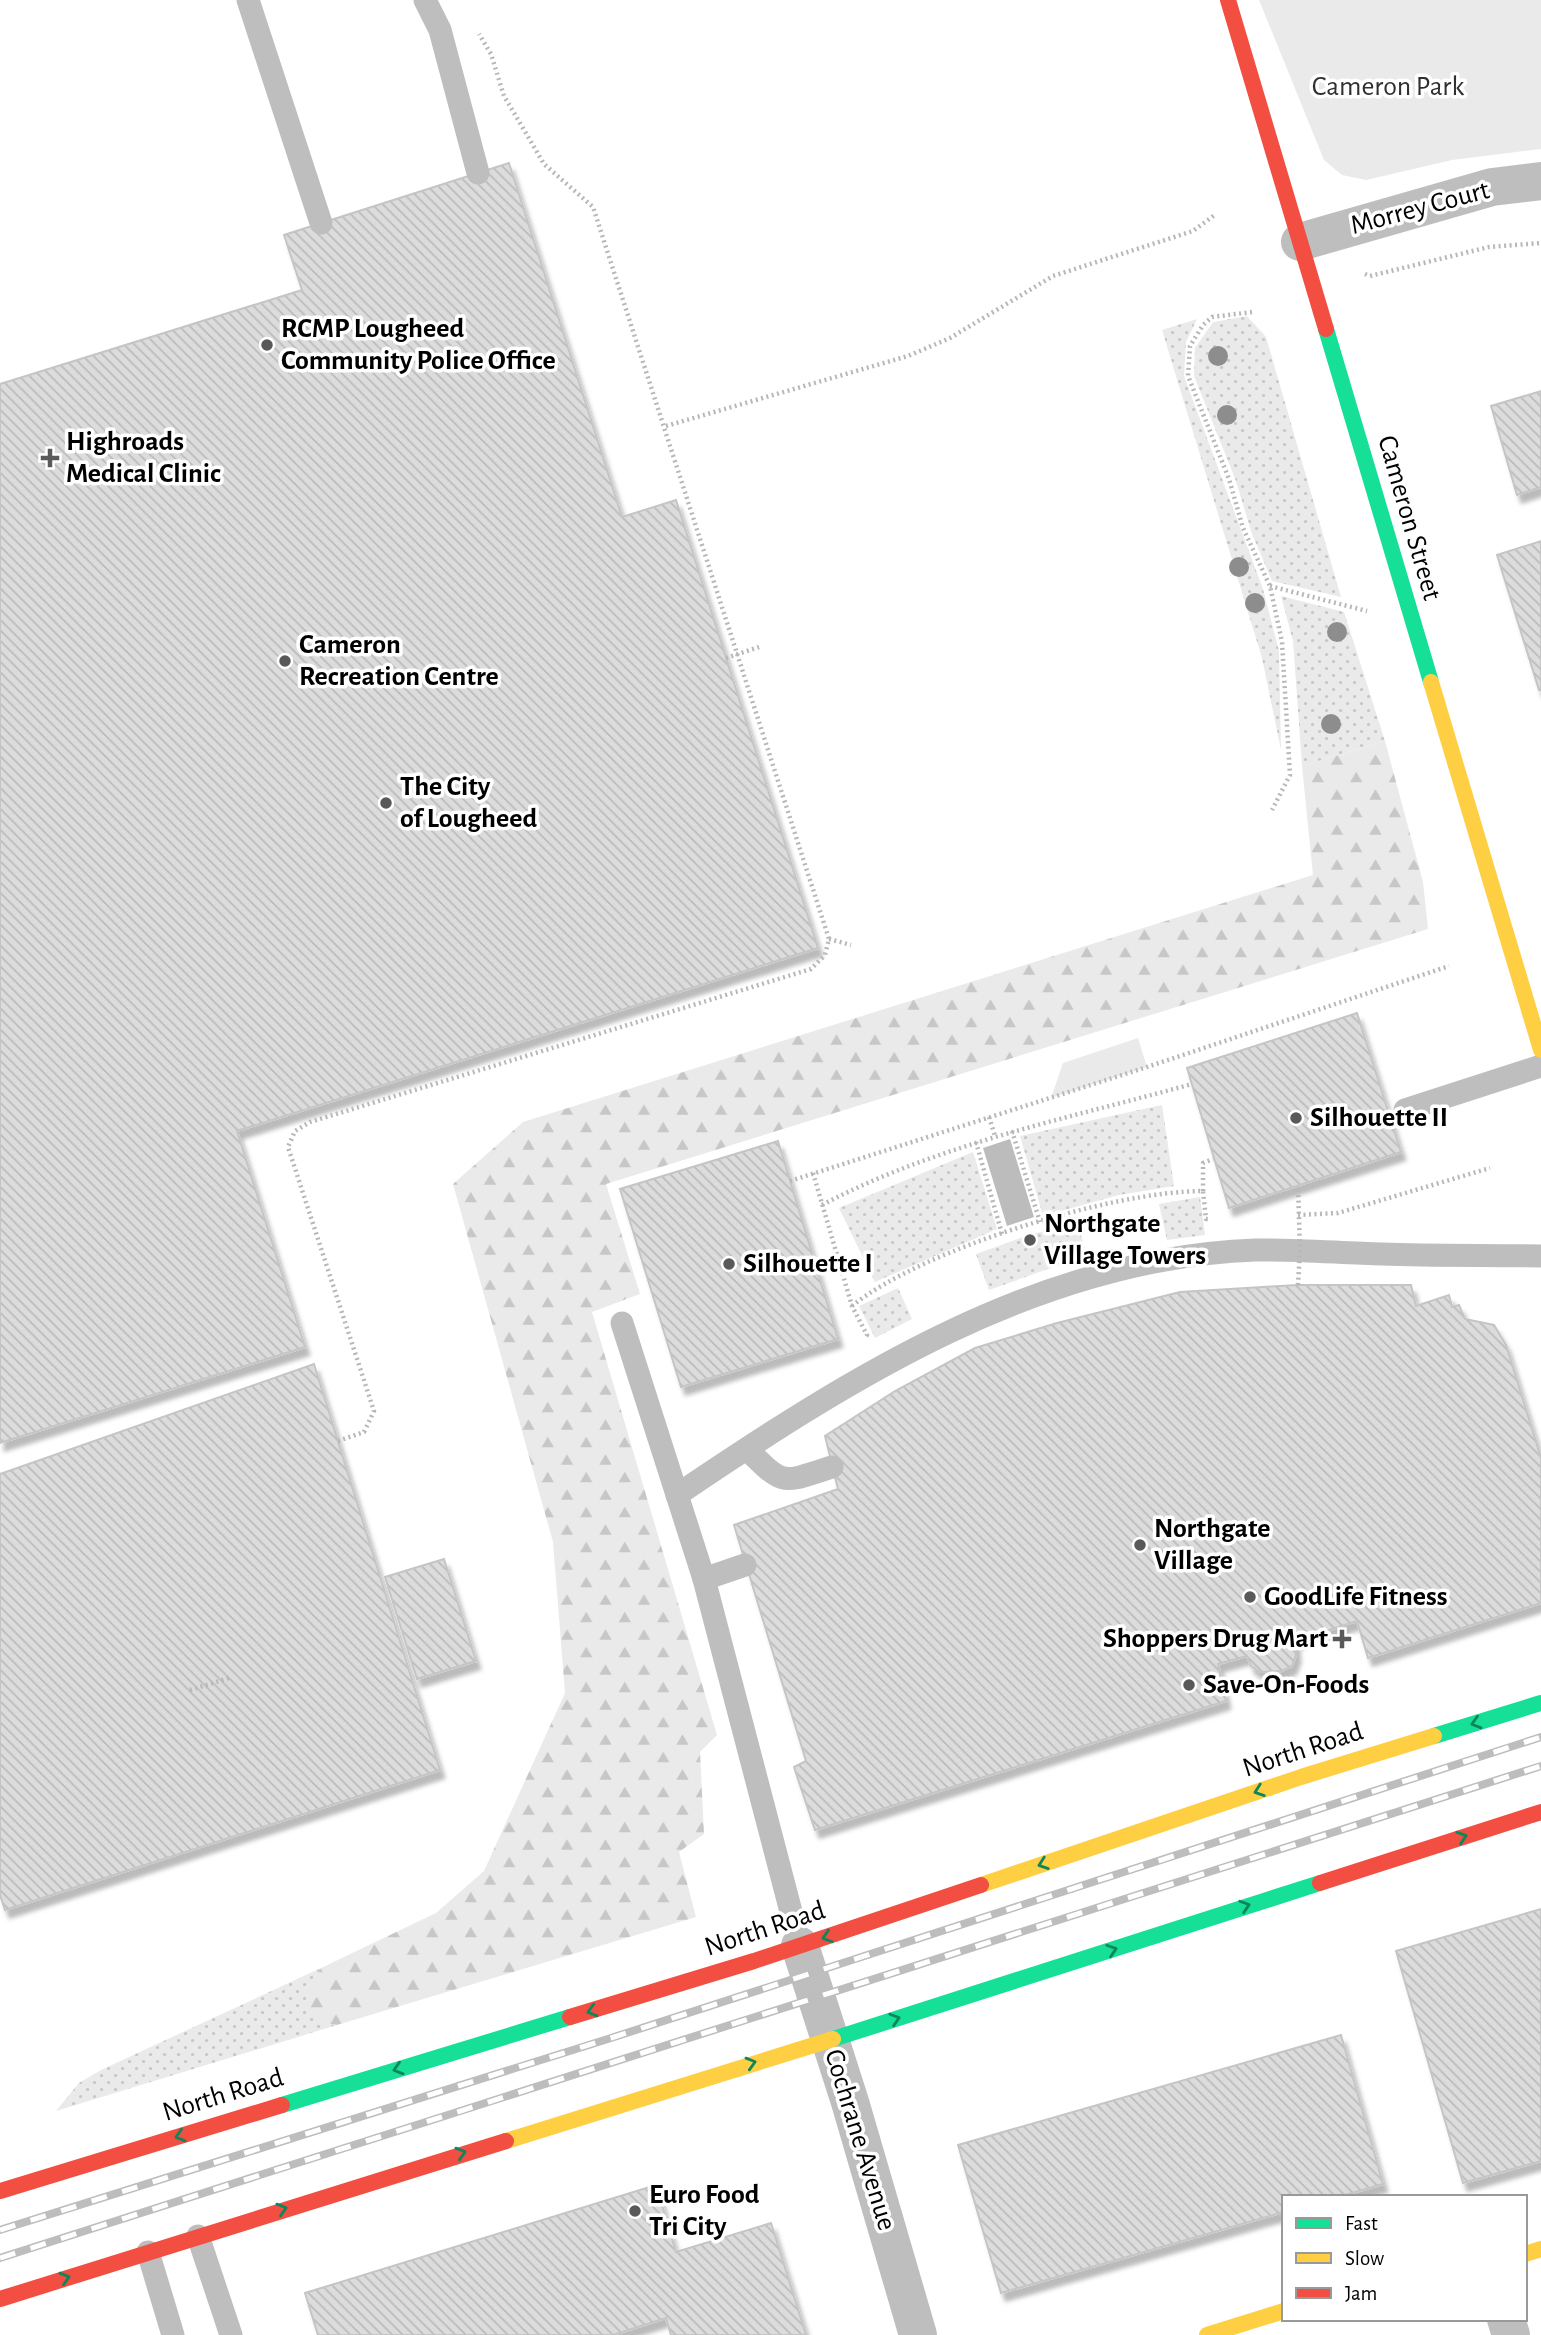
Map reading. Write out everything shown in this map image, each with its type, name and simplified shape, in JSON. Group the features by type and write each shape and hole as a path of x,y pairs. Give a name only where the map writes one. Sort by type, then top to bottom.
{"main road":[{"name":"Cameron Street","path":"1228,0 1541,1050"},
{"name":"North Road","path":"0,2191 800,1946 1301,1777 1541,1703"},
{"path":"0,2298 830,2039 1541,1812"},
{"path":"1207,2335 1282,2312"}],"street":[{"name":"Morrey Court","path":"1300,242 1492,187 1541,181"},
{"name":"Cochrane Avenue","path":"800,1946 918,2335"}],"lane":[{"path":"248,0 321,223"},
{"path":"425,0 440,30 478,173"},
{"path":"1405,1110 1541,1066"},
{"path":"677,1495 821,1402 964,1322 1067,1284 1166,1260 1254,1250 1541,1256"},
{"path":"622,1323 704,1579 800,1946"},
{"path":"747,1449 779,1479 789,1481 832,1467"},
{"path":"704,1579 745,1565"},
{"path":"198,2235 231,2335"},
{"path":"148,2252 173,2335"}],"path":[{"path":"338,1441 364,1432 374,1411 288,1147 295,1131 310,1122 811,969 825,955 829,939 666,426 593,207 544,164 505,96 491,54 479,34"},
{"path":"666,426 908,356 950,338 1053,276 1192,232 1216,214"},
{"path":"1366,274 1370,276 1489,247 1541,243"},
{"path":"1252,312 1212,317 1203,325 1190,346 1188,376 1229,479 1243,528 1270,586 1282,642 1290,775 1272,810"},
{"path":"1270,586 1339,603"},
{"path":"726,658 759,647"},
{"path":"829,939 851,945"},
{"path":"790,1181 1449,966"},
{"path":"822,1205 886,1176 976,1142 1192,1084"},
{"path":"989,1117 995,1136"},
{"path":"1012,1131 1040,1222"},
{"path":"976,1142 1002,1234"},
{"path":"1213,1159 1203,1163 1206,1219 1220,1219"},
{"path":"1286,1216 1338,1213 1490,1168"},
{"path":"813,1173 852,1306 867,1335"},
{"path":"1298,1185 1298,1285"},
{"path":"852,1306 871,1291 944,1255 1002,1234 1115,1203 1181,1191 1203,1191"},
{"path":"190,1690 229,1678"}],"green space":[{"name":"Cameron Park","path":"1259,0 1541,0 1541,149 1452,160 1366,180 1342,175 1324,160"},
{"path":"1247,316 1266,337 1341,597 1272,581 1194,376 1195,348 1213,322"},
{"path":"1197,319 1186,342 1184,376 1263,589 1279,651 1281,750 1262,658 1162,330"},
{"path":"1281,596 1344,612 1385,741 1302,766 1293,641"},
{"path":"1385,741 1423,882 1428,929 606,1184 640,1294 592,1312 717,1735 700,1752 704,1834 679,1852 696,1917 337,2025 316,2022 307,2000 307,1987 321,1968 436,1913 484,1871 565,1693 553,1542 453,1184 523,1122 1313,875 1302,766"},
{"path":"1138,1038 1147,1067 1051,1098 1063,1063"},
{"path":"1162,1105 1174,1186 1119,1195 1043,1216 1020,1136"},
{"path":"973,1152 997,1229 875,1282 839,1208"},
{"path":"1200,1197 1205,1235 1167,1240 1159,1204"},
{"path":"1077,1222 1087,1255 989,1290 976,1254"},
{"path":"898,1288 912,1319 875,1338 859,1306"},
{"path":"321,1968 307,1987 316,2021 337,2025 56,2111 79,2083 101,2070"}],"shaded area":[{"path":"1010,1139 1034,1217 1007,1226 983,1148"}],"building":[{"name":"The City of Lougheed","path":"509,163 622,517 676,500 818,948 237,1131 305,1347 0,1443 0,384 302,290 284,235"},
{"path":"1541,391 1541,487 1517,495 1491,406"},
{"path":"1541,541 1541,690 1539,690 1497,555"},
{"name":"Silhouette II","path":"1357,1013 1401,1152 1229,1208 1187,1068"},
{"name":"Silhouette I","path":"778,1141 838,1339 681,1387 620,1189"},
{"name":"Northgate Village","path":"1298,1285 1411,1285 1416,1306 1449,1295 1452,1307 1459,1305 1465,1319 1494,1325 1506,1345 1541,1458 1541,1603 1368,1658 1357,1621 1295,1641 1296,1655 1292,1666 1282,1671 1260,1672 1251,1666 1247,1656 1218,1664 1226,1701 815,1830 794,1767 806,1761 734,1525 838,1489 825,1436 895,1391 975,1348 1057,1323 1180,1292"},
{"path":"314,1364 440,1770 5,1910 0,1895 0,1474"},
{"path":"444,1559 476,1661 417,1679 385,1577"},
{"path":"1541,1909 1541,2161 1463,2183 1396,1951"},
{"path":"1341,2035 1383,2184 1345,2195 1282,2195 1282,2213 1001,2293 958,2145"},
{"path":"656,2185 676,2252 771,2223 806,2335 671,2335 666,2318 613,2335 318,2335 305,2293"}],"railway":[{"path":"0,2230 611,2038 1541,1737"},
{"path":"0,2258 1541,1766"}],"traffic: fast":[{"path":"1326,329 1431,682"},
{"path":"1434,1736 1541,1703"},
{"path":"833,2039 1320,1883"},
{"path":"282,2105 570,2017"}],"traffic: slow":[{"path":"1431,682 1541,1050"},
{"path":"981,1885 1301,1777 1434,1736"},
{"path":"506,2141 833,2039"},
{"path":"1527,2253 1541,2249"},
{"path":"1207,2335 1282,2312"}],"traffic: jam":[{"path":"1228,0 1326,329"},
{"path":"1320,1883 1541,1812"},
{"path":"570,2017 754,1961 981,1885"},
{"path":"0,2191 282,2105"},
{"path":"0,2299 506,2141"}],"place":[{"name":"RCMP Lougheed Community Police Office","path":"267,345"},
{"name":"Highroads Medical Clinic","path":"50,458"},
{"name":"Cameron Recreation Centre","path":"285,661"},
{"name":"The City of Lougheed","path":"386,803"},
{"name":"Silhouette II","path":"1296,1118"},
{"name":"Northgate Village Towers","path":"1030,1240"},
{"name":"Silhouette I","path":"729,1264"},
{"name":"Northgate Village","path":"1140,1545"},
{"name":"GoodLife Fitness","path":"1250,1597"},
{"name":"Shoppers Drug Mart","path":"1342,1639"},
{"name":"Save-On-Foods","path":"1189,1685"},
{"name":"Euro Food Tri City","path":"635,2211"}]}
